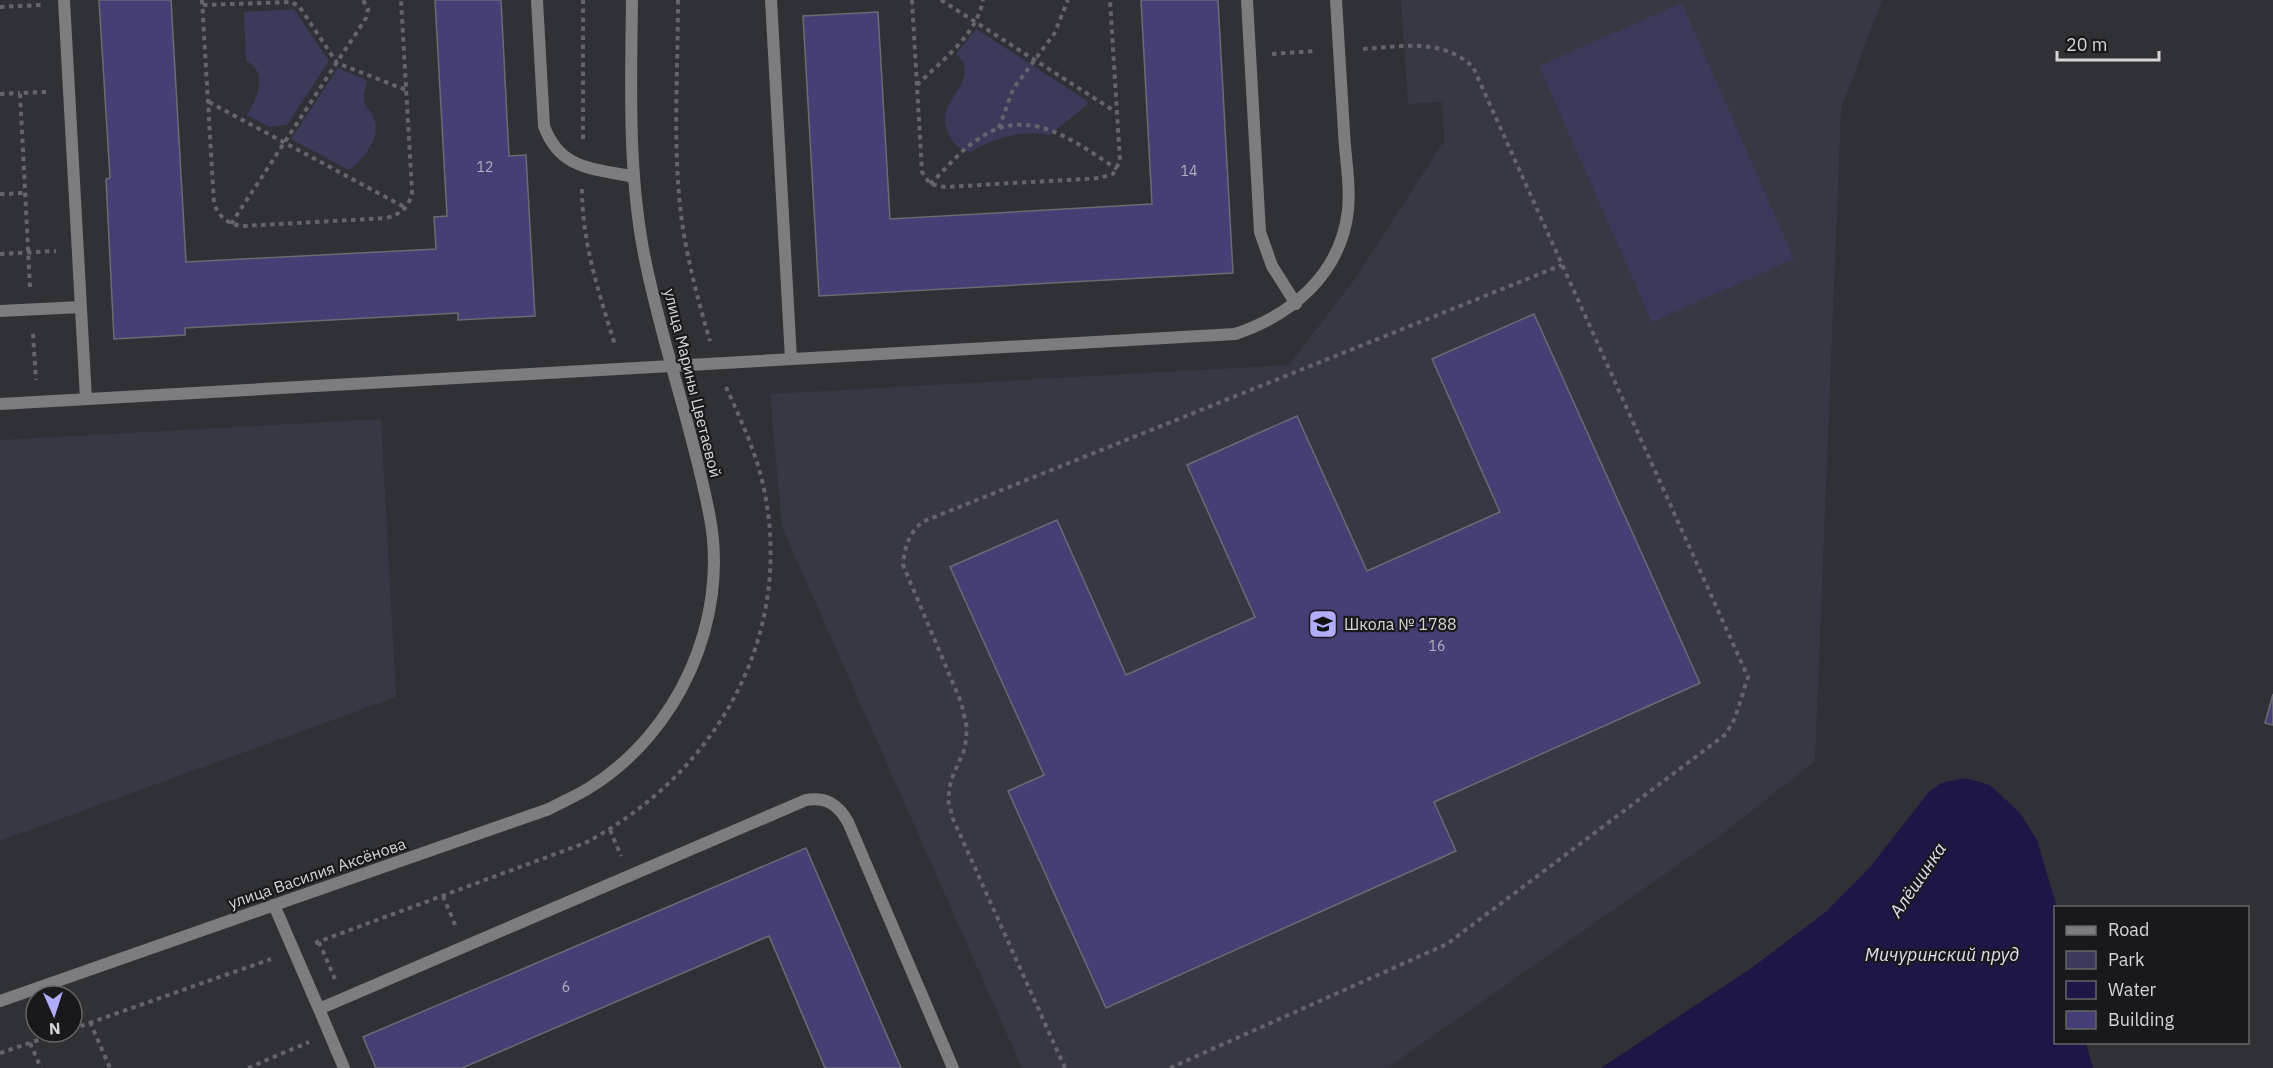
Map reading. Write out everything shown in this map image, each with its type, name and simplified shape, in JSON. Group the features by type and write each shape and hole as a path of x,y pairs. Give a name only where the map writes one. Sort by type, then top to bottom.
{"street":[{"path":"537,0 544,126 550,142 569,161 634,177"},
{"name":"улица Марины Цветаевой","path":"632,0 634,177 650,283 673,366 710,520 713,567 711,600 701,642 687,678 655,729 633,753"},
{"path":"771,0 791,359"},
{"path":"1247,0 1260,232 1272,266 1296,304"},
{"path":"0,404 1235,334 1261,325 1296,304 1321,277 1338,248 1348,210 1336,0"},
{"path":"64,2 86,399"},
{"path":"0,311 81,307"},
{"name":"улица Василия Аксёнова","path":"0,1001 549,809 590,788 633,753"},
{"path":"319,1009 806,800 825,800 842,812 848,822 953,1068"},
{"path":"274,905 344,1068"}],"path":[{"path":"299,6 303,0"},
{"path":"231,224 368,13 367,4 363,0"},
{"path":"401,0 406,90 411,192 406,208 399,214 386,218 241,226 231,224 218,214 214,204 202,2 285,1 299,6 337,63 406,90"},
{"path":"84,1024 319,942 585,843 627,820 676,778 703,747 725,716 749,664 758,638 768,578 769,539 762,481 753,449 716,363 692,275 680,207 677,157 678,0"},
{"path":"912,0 922,172 930,184 945,187 1100,178 1109,176 1117,168 1120,161 1110,0"},
{"path":"941,0 1117,112"},
{"path":"917,86 968,33 976,22 983,0"},
{"path":"999,128 1013,89 1054,33 1068,0"},
{"path":"0,8 64,2"},
{"path":"1170,1068 1447,944 1717,742 1731,727 1748,677 1473,67 1462,56 1447,49 1425,45 1250,55"},
{"path":"0,94 69,91"},
{"path":"20,93 37,402"},
{"path":"208,101 406,208"},
{"path":"930,184 973,142 999,128 1016,125 1050,128 1117,168"},
{"path":"0,194 25,193"},
{"path":"0,254 78,250"},
{"path":"1065,1068 953,819 948,800 951,780 964,748 967,728 962,702 903,565 904,546 911,533 922,522 1562,265"},
{"path":"442,896 464,947"},
{"path":"319,942 344,999"},
{"path":"90,1022 110,1068"},
{"path":"248,1068 329,1033"},
{"path":"0,1053 27,1044"},
{"path":"30,1044 40,1068"}],"shaded area":[{"name":"Школа № 1788","path":"1401,0 1882,0 1841,109 1815,761 1725,832 1387,1068 1022,1068 782,527 770,394 1289,365 1355,279 1444,141 1442,102 1408,104"},
{"path":"381,419 396,697 0,841 0,440"}],"green space":[{"path":"1682,3 1794,259 1652,322 1539,66"},
{"path":"294,9 329,61 287,125 269,127 247,115 257,94 259,79 258,72 246,61 244,12"},
{"path":"976,29 1086,100 1088,104 1050,135 1029,133 1009,136 990,142 971,152 960,148 946,129 946,110 964,79 964,65 956,54"},
{"path":"338,68 367,80 364,101 373,116 376,132 366,153 349,170 291,139"}],"water":[{"name":"Мичуринский пруд","path":"1965,778 1990,785 2020,813 2037,840 2057,906 2054,906 2054,1044 2086,1044 2093,1068 1601,1068 1753,967 1827,911 1870,867 1929,792 1941,783"}],"building":[{"path":"99,0 171,0 186,262 436,249 434,217 447,216 435,0 501,0 509,156 526,155 535,316 458,320 458,313 185,328 185,335 114,339 106,179 110,178"},
{"path":"1141,0 1218,0 1233,273 819,296 803,16 878,12 890,219 1152,204"},
{"path":"1534,314 1700,683 1434,802 1456,851 1106,1008 1008,791 1044,775 950,567 1057,520 1126,675 1255,617 1187,465 1297,416 1367,571 1500,512 1432,359"},
{"path":"2273,694 2273,725 2265,723"},
{"path":"806,848 901,1068 825,1068 769,936 462,1068 376,1068 363,1037"}],"place":[{"name":"Школа № 1788","path":"1323,624"}],"water label":[{"name":"Алёшинка","path":"1918,880"}]}
